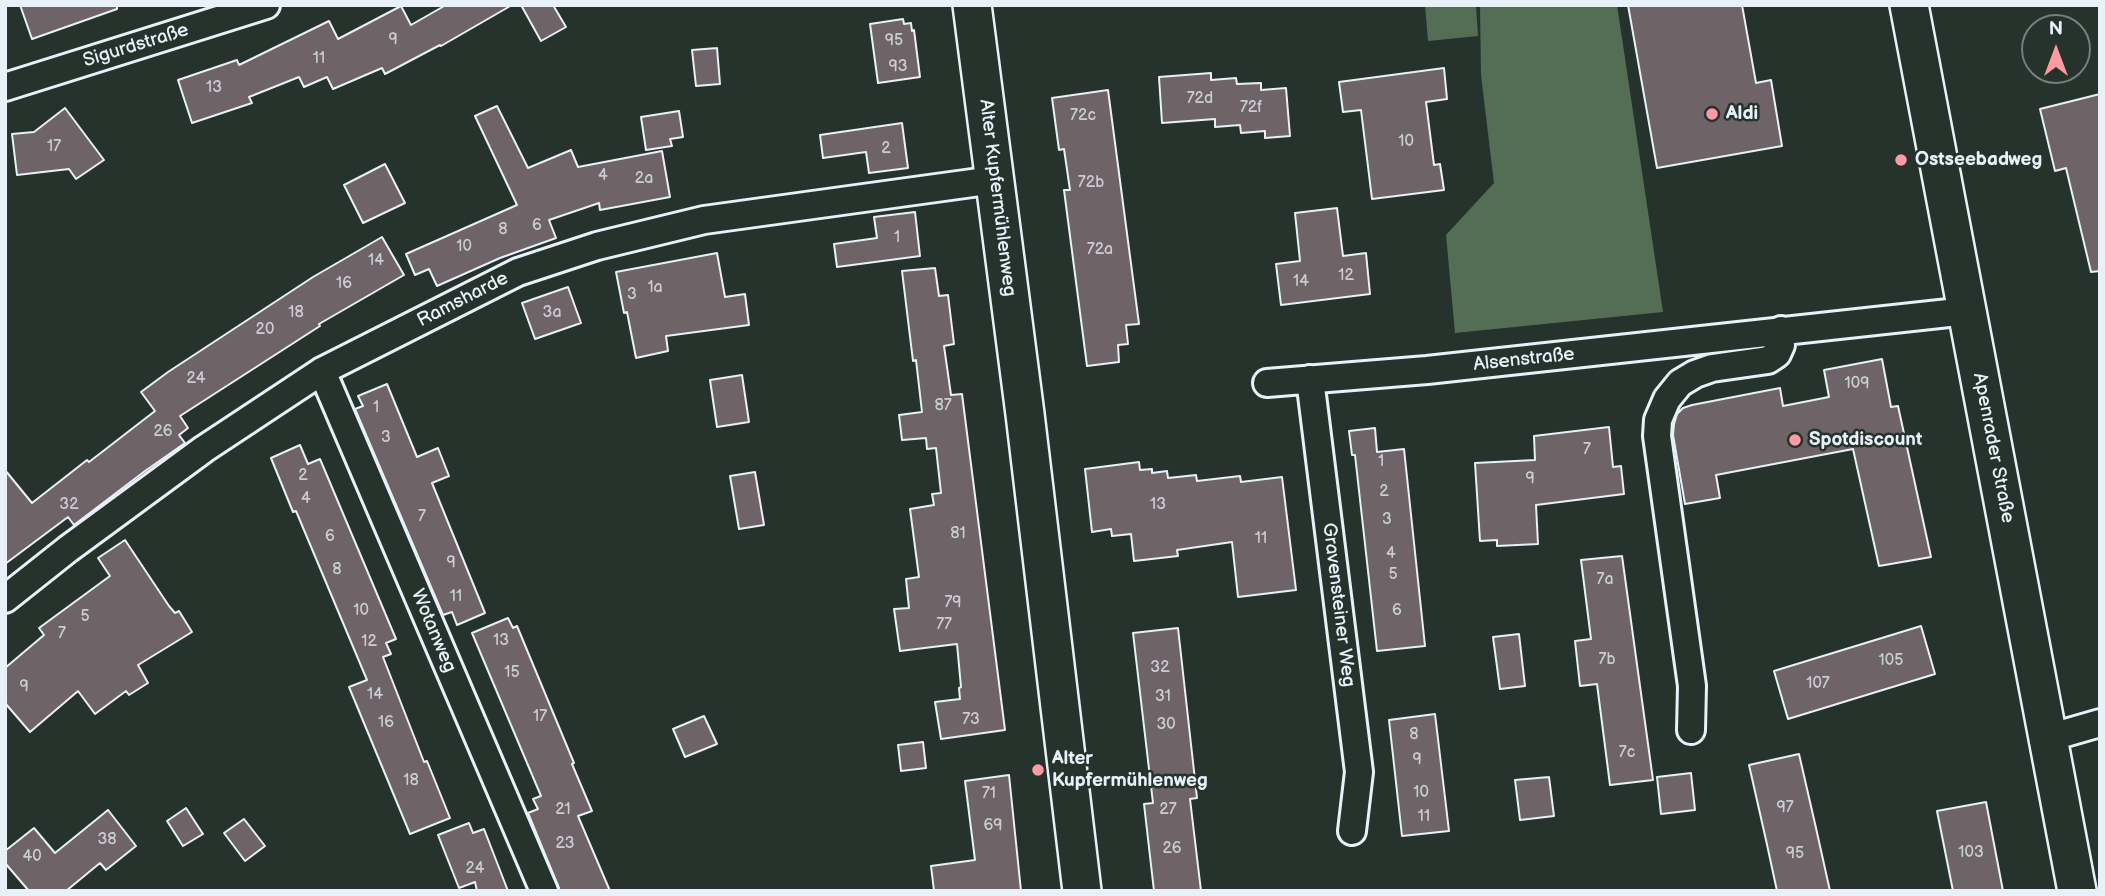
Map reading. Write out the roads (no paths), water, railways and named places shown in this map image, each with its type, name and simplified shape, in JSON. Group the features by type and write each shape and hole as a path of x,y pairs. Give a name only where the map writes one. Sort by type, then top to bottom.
{"main road":[{"name":"Alter Kupfermühlenweg","path":"972,5 1027,428 1082,891"},
{"name":"Apenrader Straße","path":"1909,5 2077,891"}],"street":[{"name":"Sigurdstraße","path":"5,87 266,5"},
{"name":"Ramsharde","path":"5,599 193,457 322,371 519,272 597,246 704,220 994,180"},
{"name":"Alsenstraße","path":"1267,383 1427,370 1967,310"},
{"path":"1690,730 1692,686 1657,436 1658,420 1667,399 1680,383 1695,374 1768,360 1777,354 1782,345 1781,330"},
{"name":"Wotanweg","path":"322,371 544,891"},
{"name":"Gravensteiner Weg","path":"1310,379 1359,772 1352,831"},
{"path":"2048,738 2100,723"}],"place":[{"name":"Aldi","path":"1712,114"},
{"name":"Ostseebadweg","path":"1901,160"},
{"name":"Spotdiscount","path":"1795,440"},
{"name":"Alter Kupfermühlenweg","path":"1038,770"}]}
